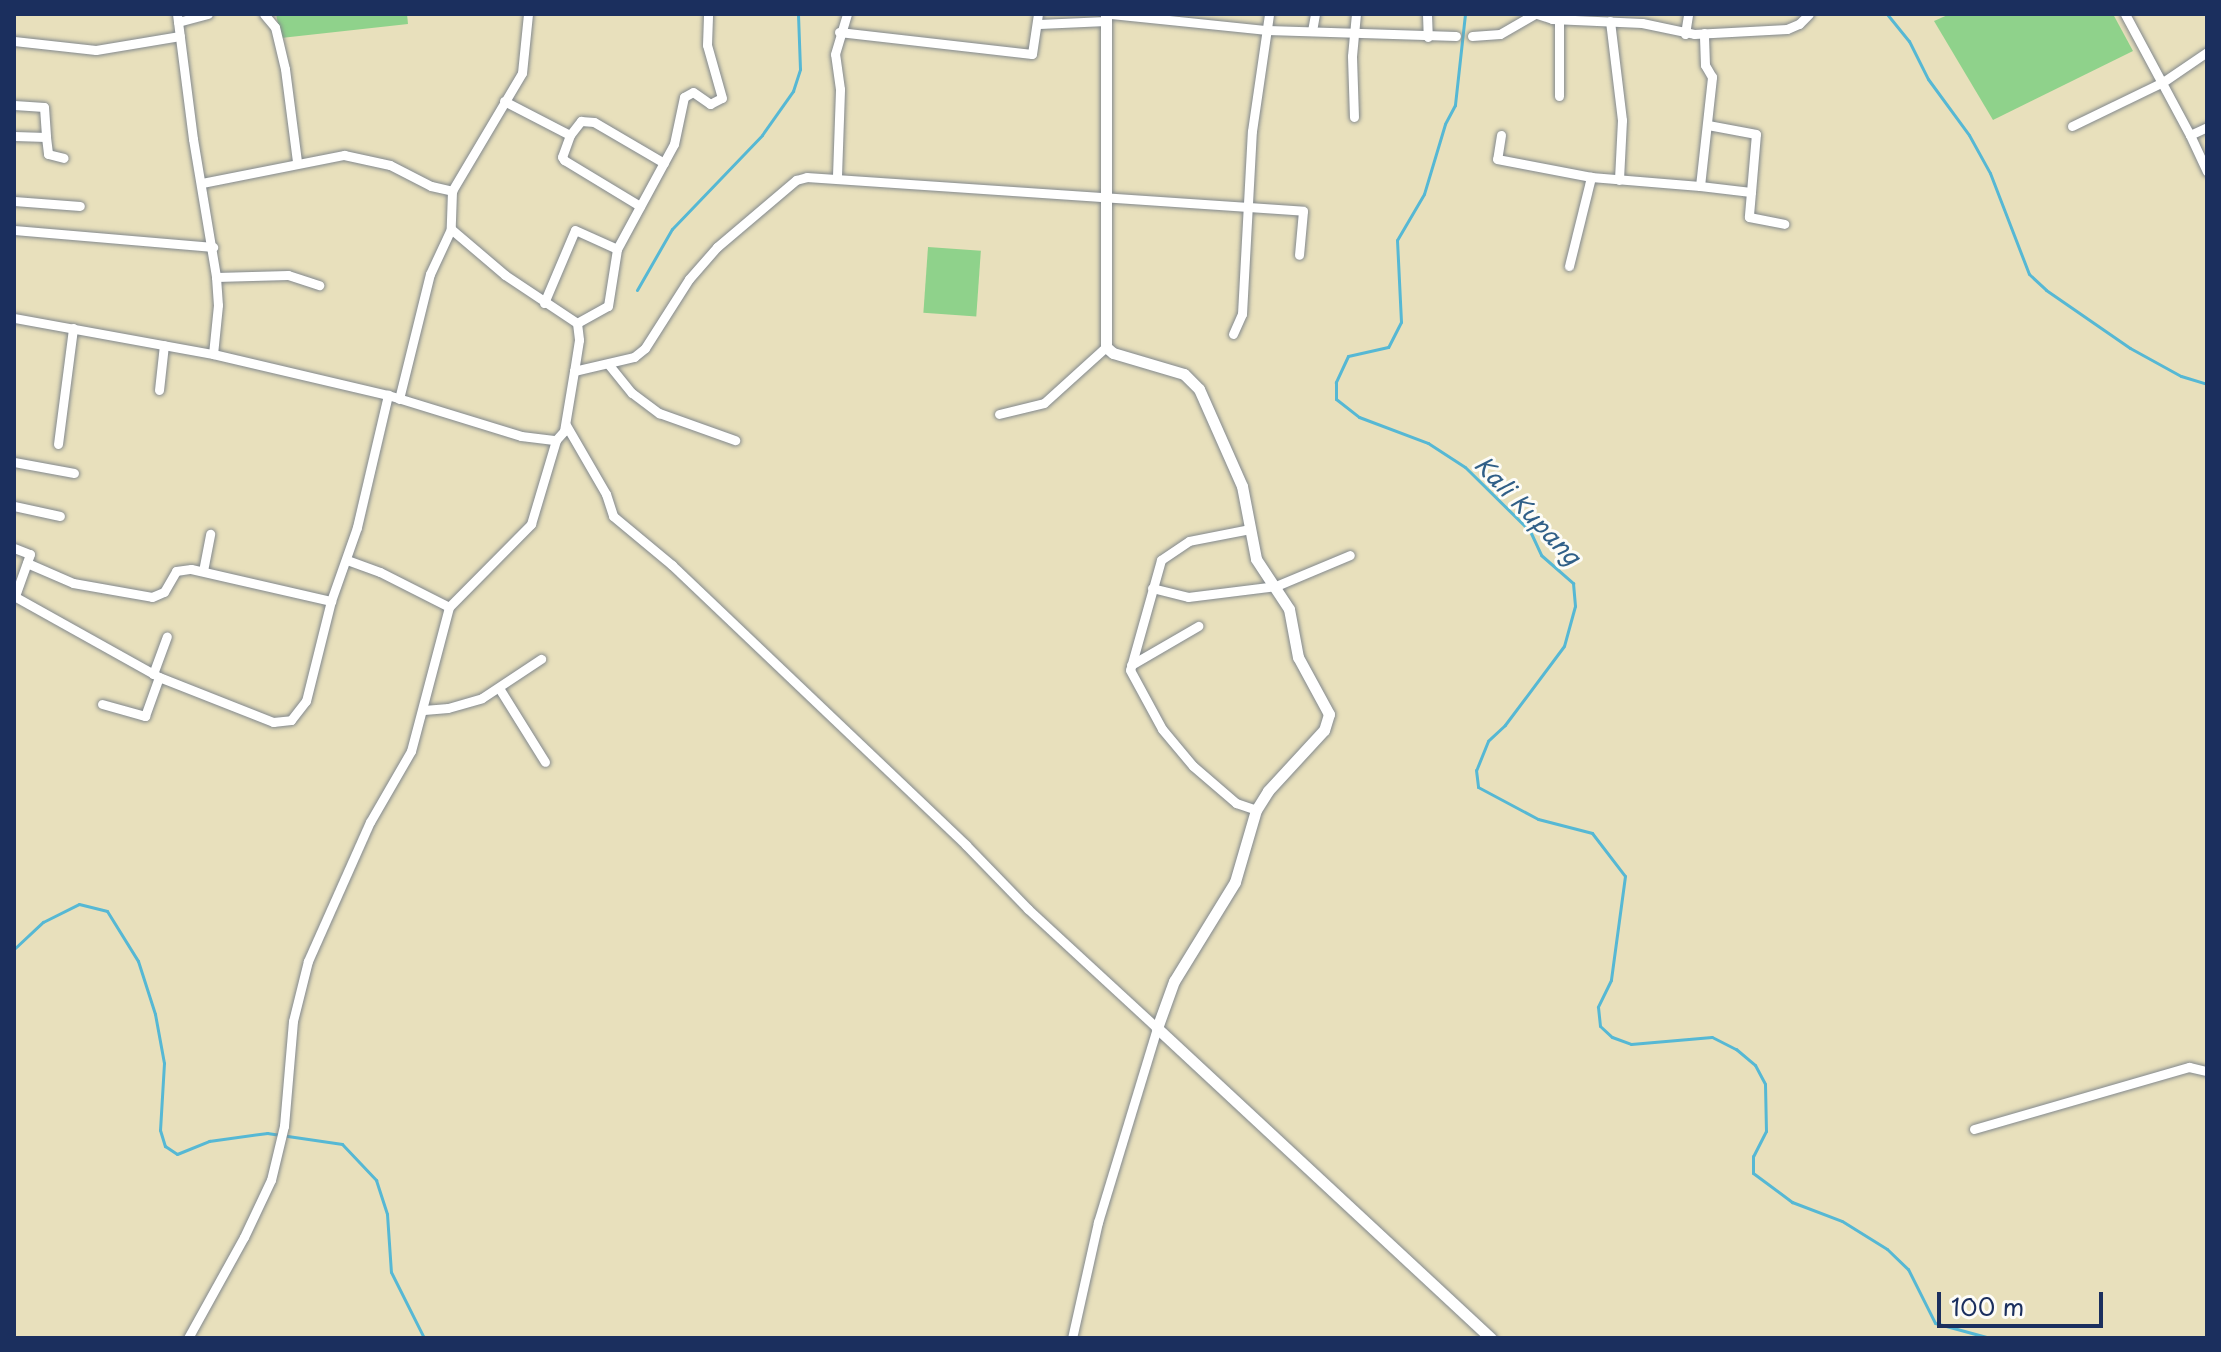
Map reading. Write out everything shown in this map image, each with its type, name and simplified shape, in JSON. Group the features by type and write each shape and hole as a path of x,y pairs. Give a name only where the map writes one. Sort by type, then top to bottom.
{"street":[{"path":"208,14 178,18 213,247 218,305 213,354"},
{"path":"264,14 275,27 285,69 297,162"},
{"path":"399,399 430,274 451,229 452,191 522,73 528,14"},
{"path":"577,323 608,306 617,249 674,144 687,92 710,104 722,98 707,45 708,14"},
{"path":"837,176 840,89 835,54 839,32 847,14"},
{"path":"1221,26 1222,14"},
{"path":"1233,334 1242,314 1252,131 1269,14"},
{"path":"1312,31 1315,14"},
{"path":"1354,117 1353,32 1356,14"},
{"path":"1427,14 1428,37"},
{"path":"1472,36 1500,34 1535,14 1642,23 1685,34 1787,29 1799,24 1809,14"},
{"path":"1685,34 1688,14"},
{"path":"2125,14 2207,171"},
{"path":"839,32 1032,54 1038,19 1108,16 1267,30 1456,36"},
{"path":"999,414 1044,403 1106,347 1108,16"},
{"path":"1554,17 1559,96"},
{"path":"1610,21 1622,120 1619,180"},
{"path":"1700,186 1712,77 1705,65 1704,33"},
{"path":"14,41 96,50 180,36"},
{"path":"2072,126 2163,82 2207,52"},
{"path":"504,101 570,135"},
{"path":"14,105 44,107 48,154 64,158"},
{"path":"640,206 564,160 562,157 570,135 581,121 594,122 664,163"},
{"path":"1708,125 1756,134 1749,217 1784,224"},
{"path":"2190,135 2207,127"},
{"path":"1501,135 1497,159 1591,177 1751,192"},
{"path":"14,136 46,137"},
{"path":"202,183 344,155 362,156 398,168 431,186 452,191"},
{"path":"574,371 634,357 645,348 696,270 717,247 796,180 837,176 1303,211 1299,255"},
{"path":"1569,266 1591,177"},
{"path":"14,201 80,206"},
{"path":"451,229 477,254 577,323"},
{"path":"14,230 213,247"},
{"path":"544,303 575,230 617,249"},
{"path":"216,277 288,275 319,285"},
{"path":"14,318 213,354 388,395 521,436 556,440"},
{"path":"188,1338 244,1237 271,1180 284,1126 293,1021 308,961 370,822 411,751 449,607 531,524 556,440 566,425 579,340 577,323"},
{"path":"58,444 73,328"},
{"path":"159,390 164,345"},
{"path":"1072,1338 1098,1222 1174,981 1235,882 1256,810 1268,791 1324,730 1329,714 1298,657 1289,609 1256,559 1242,486 1199,389 1184,374 1113,353 1106,347"},
{"path":"609,365 632,393 659,413 735,440"},
{"path":"14,548 30,554 15,596 156,675 273,722 291,720 306,701 331,601 347,560 388,395"},
{"path":"566,425 606,494 613,516 672,565 966,845 1028,909 1491,1338"},
{"path":"14,462 74,473"},
{"path":"14,506 60,516"},
{"path":"1250,529 1189,541 1171,550 1161,560 1131,665 1137,689 1169,739 1224,794 1256,810"},
{"path":"203,571 210,534"},
{"path":"1152,588 1188,597 1276,586 1350,555"},
{"path":"347,560 380,572 449,607"},
{"path":"27,563 73,583 152,597 164,592 176,571 203,571 331,601"},
{"path":"1131,665 1198,626"},
{"path":"102,704 147,714 167,636"},
{"path":"424,710 448,708 499,688 541,659"},
{"path":"499,688 545,762"},
{"path":"1974,1129 2189,1067 2207,1071"}],"green space":[{"path":"276,14 407,14 408,24 281,38"},
{"path":"1950,14 2113,14 2133,51 1993,120 1934,21"},
{"path":"928,247 981,251 976,317 923,313"}],"waterway":[{"path":"637,290 672,229 762,135 793,91 800,69 798,14"},
{"name":"Kali Kupang","path":"1465,14 1455,105 1445,124 1424,194 1397,240 1401,322 1388,347 1348,356 1336,382 1336,399 1359,417 1428,443 1465,467 1530,531 1541,555 1573,583 1575,606 1564,646 1505,725 1488,741 1476,770 1478,787 1538,819 1592,833 1625,876 1611,980 1598,1007 1600,1026 1612,1037 1631,1044 1712,1037 1736,1049 1755,1065 1765,1084 1766,1131 1753,1156 1753,1173 1792,1202 1842,1221 1887,1249 1908,1269 1935,1323 1990,1338"},
{"path":"1887,14 1909,41 1928,79 1969,135 1990,173 2029,274 2046,290 2130,348 2181,376 2207,384"},
{"path":"14,949 43,922 79,904 107,911 138,961 155,1014 164,1063 160,1130 165,1146 177,1154 209,1141 267,1133 342,1144 376,1180 387,1214 391,1272 424,1338"}]}
